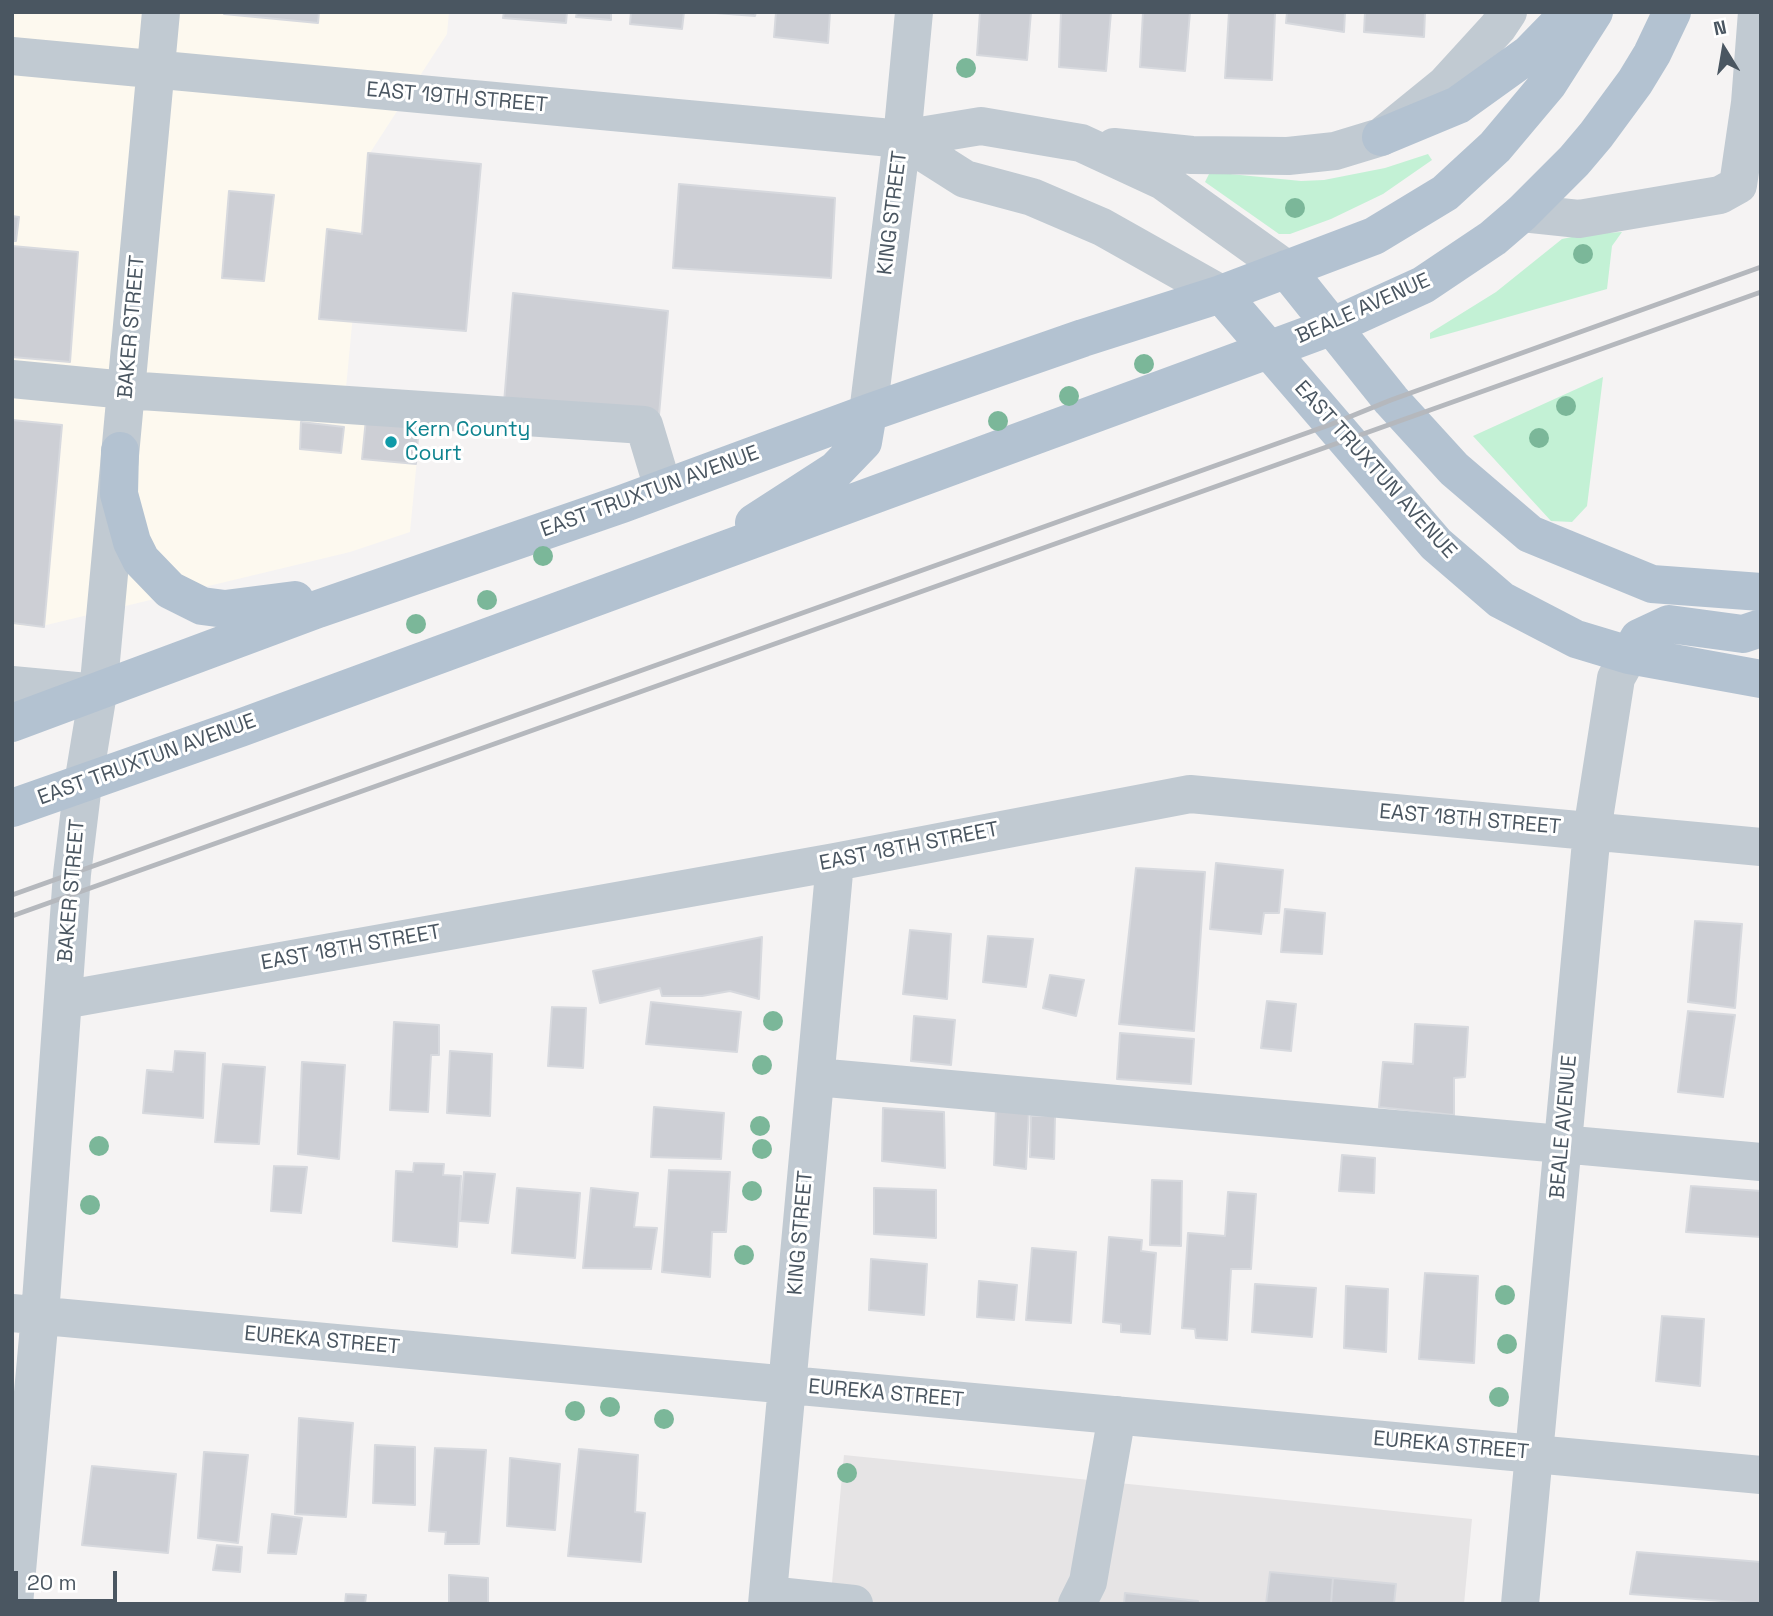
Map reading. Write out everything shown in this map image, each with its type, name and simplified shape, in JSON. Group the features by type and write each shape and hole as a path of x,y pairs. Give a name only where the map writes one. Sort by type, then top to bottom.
{"main road":[{"path":"1381,137 1458,105 1529,54 1570,12"},
{"path":"1221,294 1374,236 1416,213 1461,180 1520,120 1548,84 1594,12"},
{"name":"BEALE AVENUE","path":"1268,350 1333,326 1423,285 1493,238 1522,214 1574,161 1617,108 1652,54 1672,12"},
{"path":"1286,269 1391,400 1454,470 1530,534 1652,584 1761,592"},
{"name":"EAST TRUXTUN AVENUE","path":"12,723 868,412 1221,294 1436,544 1501,600 1576,639 1629,655 1761,679"},
{"name":"EAST TRUXTUN AVENUE","path":"12,808 1268,350"},
{"path":"700,559 836,470 863,442 868,412"},
{"path":"120,451 119,494 132,542 153,575 181,598 202,606 246,608 401,580"},
{"path":"1629,655 1639,638 1669,624 1743,634 1761,628"}],"street":[{"name":"BAKER STREET","path":"13,1604 26,1314 63,1000 72,874 98,693 161,12"},
{"name":"KING STREET","path":"868,412 902,139 914,12"},
{"path":"1081,143 1192,155 1288,156 1335,151 1381,137 1445,85 1498,27 1508,12"},
{"path":"1522,214 1578,219 1720,195 1738,186 1750,103 1757,12"},
{"name":"EAST 19TH STREET","path":"12,56 902,139 981,126 1081,143 1163,181 1286,269"},
{"name":"EAST 19TH STREET","path":"902,139 965,179 1032,197 1102,227 1221,294"},
{"path":"12,379 126,390 644,425 663,488"},
{"name":"BEALE AVENUE","path":"1520,1604 1592,831 1616,678 1629,655"},
{"path":"12,685 98,693"},
{"name":"EAST 18TH STREET","path":"63,1000 835,862 1190,794 1761,847"},
{"name":"KING STREET","path":"767,1599 835,862"},
{"path":"816,1077 1761,1162"},
{"name":"EUREKA STREET","path":"26,1314 1761,1475"},
{"path":"1077,1604 1088,1581 1117,1415"},
{"path":"767,1599 854,1604"}],"shaded area":[{"path":"12,12 449,12 447,34 368,156 346,388 420,428 410,532 350,552 38,627 12,625"},
{"path":"844,1455 1472,1519 1464,1604 830,1604"}],"green space":[{"path":"1428,154 1432,160 1383,194 1331,219 1290,234 1279,234 1205,182 1210,172 1301,181 1324,180 1385,168"},
{"path":"1622,232 1612,246 1607,289 1430,339 1430,333 1496,292 1562,239 1586,234"},
{"path":"1603,377 1587,506 1572,522 1551,521 1473,436"}],"building":[{"path":"319,12 318,23 224,14"},
{"path":"504,12 567,12 566,23 503,18"},
{"path":"577,12 611,12 611,20 576,17"},
{"path":"631,12 684,12 682,29 630,24"},
{"path":"703,12 756,12 755,16"},
{"path":"776,12 830,12 828,43 774,37"},
{"path":"980,12 1031,12 1027,60 977,55"},
{"path":"1061,12 1111,12 1106,71 1059,67"},
{"path":"1143,12 1190,12 1185,71 1140,67"},
{"path":"1229,12 1275,13 1272,80 1225,78"},
{"path":"1287,12 1345,12 1344,32 1286,23"},
{"path":"1365,12 1425,12 1424,37 1364,32"},
{"path":"368,153 481,164 466,331 319,319 327,229 362,234"},
{"path":"679,184 835,198 831,278 673,268"},
{"path":"229,191 274,195 264,281 222,278"},
{"path":"12,216 19,217 16,241 12,241"},
{"path":"12,246 78,252 70,362 12,357"},
{"path":"513,293 668,311 659,415 504,403"},
{"name":"Kern County Court","path":"366,419 419,425 416,464 362,459"},
{"path":"12,420 62,425 44,627 12,623"},
{"name":"Kern County Court","path":"301,422 344,427 341,453 300,449"},
{"path":"1216,863 1283,870 1279,913 1264,913 1261,934 1210,929"},
{"path":"1136,868 1205,872 1194,1031 1119,1024"},
{"path":"1285,909 1325,913 1322,954 1281,952"},
{"path":"1695,921 1742,924 1735,1008 1688,1002"},
{"path":"910,930 951,934 947,999 903,994"},
{"path":"988,936 1033,939 1026,987 983,982"},
{"path":"762,937 759,999 730,991 702,996 662,996 660,988 600,1003 593,971"},
{"path":"1050,975 1084,980 1076,1016 1043,1008"},
{"path":"1267,1001 1296,1004 1291,1051 1261,1048"},
{"path":"651,1002 741,1012 737,1052 646,1044"},
{"path":"552,1007 586,1008 583,1068 548,1066"},
{"path":"1688,1011 1735,1015 1723,1097 1678,1092"},
{"path":"914,1016 955,1020 951,1065 911,1061"},
{"path":"394,1022 439,1025 439,1055 431,1055 428,1112 390,1110"},
{"path":"1415,1024 1468,1027 1465,1077 1454,1078 1454,1115 1379,1107 1383,1062 1413,1064"},
{"path":"1120,1033 1194,1039 1191,1084 1117,1079"},
{"path":"175,1051 205,1053 203,1118 143,1113 147,1070 173,1072"},
{"path":"450,1051 492,1054 490,1116 447,1113"},
{"path":"302,1062 345,1065 339,1159 298,1154"},
{"path":"223,1064 265,1067 259,1144 215,1142"},
{"path":"654,1107 724,1113 721,1159 651,1157"},
{"path":"996,1107 1029,1109 1026,1169 994,1165"},
{"path":"883,1108 944,1112 945,1168 882,1161"},
{"path":"1031,1116 1055,1116 1054,1159 1030,1157"},
{"path":"1342,1155 1375,1158 1374,1193 1339,1191"},
{"path":"414,1163 444,1164 443,1175 461,1176 457,1247 393,1241 396,1171 413,1172"},
{"path":"274,1166 307,1167 301,1213 271,1211"},
{"path":"669,1170 730,1172 726,1232 712,1232 710,1277 662,1272"},
{"path":"464,1172 495,1174 488,1223 460,1221"},
{"path":"1152,1180 1182,1181 1181,1246 1150,1245"},
{"path":"1691,1186 1761,1191 1761,1237 1686,1232"},
{"path":"517,1188 580,1193 575,1258 512,1253"},
{"path":"591,1188 638,1193 634,1227 657,1228 651,1269 583,1268"},
{"path":"874,1188 936,1190 936,1238 874,1234"},
{"path":"1228,1192 1256,1194 1251,1269 1231,1269 1227,1340 1196,1338 1195,1329 1182,1328 1188,1233 1225,1236"},
{"path":"1109,1237 1142,1240 1141,1251 1156,1253 1150,1334 1121,1332 1121,1324 1103,1322"},
{"path":"1032,1248 1076,1252 1071,1323 1026,1320"},
{"path":"871,1259 927,1264 924,1315 869,1310"},
{"path":"1425,1273 1478,1276 1474,1363 1419,1359"},
{"path":"979,1281 1017,1285 1014,1320 977,1317"},
{"path":"1255,1284 1316,1288 1312,1337 1252,1332"},
{"path":"1346,1286 1388,1289 1386,1352 1344,1348"},
{"path":"1662,1316 1704,1319 1700,1386 1656,1381"},
{"path":"299,1418 353,1423 346,1517 295,1514"},
{"path":"375,1445 415,1447 415,1505 373,1503"},
{"path":"435,1448 486,1450 479,1544 445,1544 446,1532 429,1531"},
{"path":"579,1449 638,1455 635,1512 645,1513 641,1562 568,1556"},
{"path":"204,1452 248,1455 238,1543 198,1538"},
{"path":"510,1458 560,1464 555,1530 507,1526"},
{"path":"92,1466 176,1474 168,1553 82,1545"},
{"path":"272,1514 302,1518 296,1554 268,1553"},
{"path":"217,1545 242,1547 240,1572 213,1570"},
{"path":"1637,1552 1761,1562 1761,1604 1630,1594"},
{"path":"1270,1572 1333,1578 1331,1604 1266,1604"},
{"path":"449,1575 488,1578 488,1604 449,1604"},
{"path":"1333,1578 1396,1584 1394,1604 1331,1604"},
{"path":"1125,1593 1198,1601 1198,1604 1124,1604"},
{"path":"346,1594 366,1595 365,1604 345,1604"}],"railway":[{"path":"12,895 1332,424 1391,400 1761,267"},
{"path":"12,916 1761,292"}],"place":[{"name":"Kern County Court","path":"391,442"}]}
